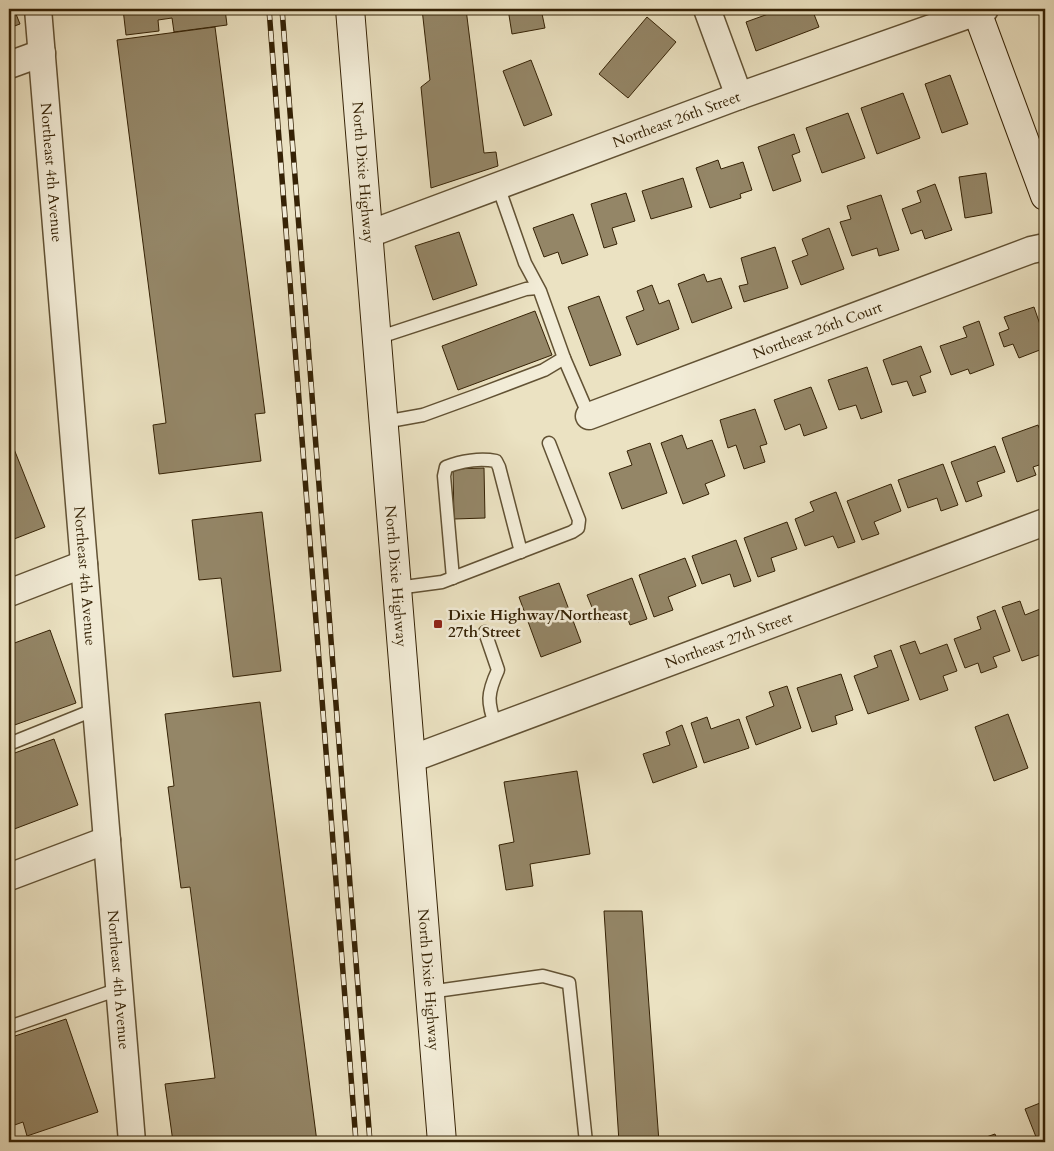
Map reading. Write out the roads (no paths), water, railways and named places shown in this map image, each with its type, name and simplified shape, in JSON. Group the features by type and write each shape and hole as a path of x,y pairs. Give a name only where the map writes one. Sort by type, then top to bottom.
{"main road":[{"name":"North Dixie Highway","path":"350,9 442,1142"},
{"path":"979,10 1045,196"}],"street":[{"name":"Northeast 4th Avenue","path":"38,9 132,1142"},
{"path":"707,9 739,96"},
{"name":"Northeast 26th Street","path":"369,234 739,96 979,10"},
{"path":"9,65 42,53"},
{"name":"Northeast 26th Court","path":"589,416 1031,250 1045,247"},
{"name":"Northeast 27th Street","path":"411,759 1045,522"},
{"path":"9,593 84,564"},
{"path":"9,877 107,840"}],"lane":[{"path":"498,186 525,263 540,292 564,358 589,416"},
{"path":"377,338 526,289 537,288"},
{"path":"384,422 423,414 478,395 544,370 564,358"},
{"path":"397,588 442,582 572,532 578,528 579,520 549,443"},
{"path":"453,578 444,476 446,467 456,463 496,461 521,552"},
{"path":"484,632 498,670 490,687 488,697 489,708 496,727"},
{"path":"9,744 96,710"},
{"path":"429,992 543,976 570,983 586,1142"},
{"path":"9,1028 119,989"}],"railway":[{"path":"269,9 356,1142"},
{"path":"282,9 370,1142"}],"place":[{"name":"Dixie Highway/Northeast 27th Street","path":"438,624"}]}
